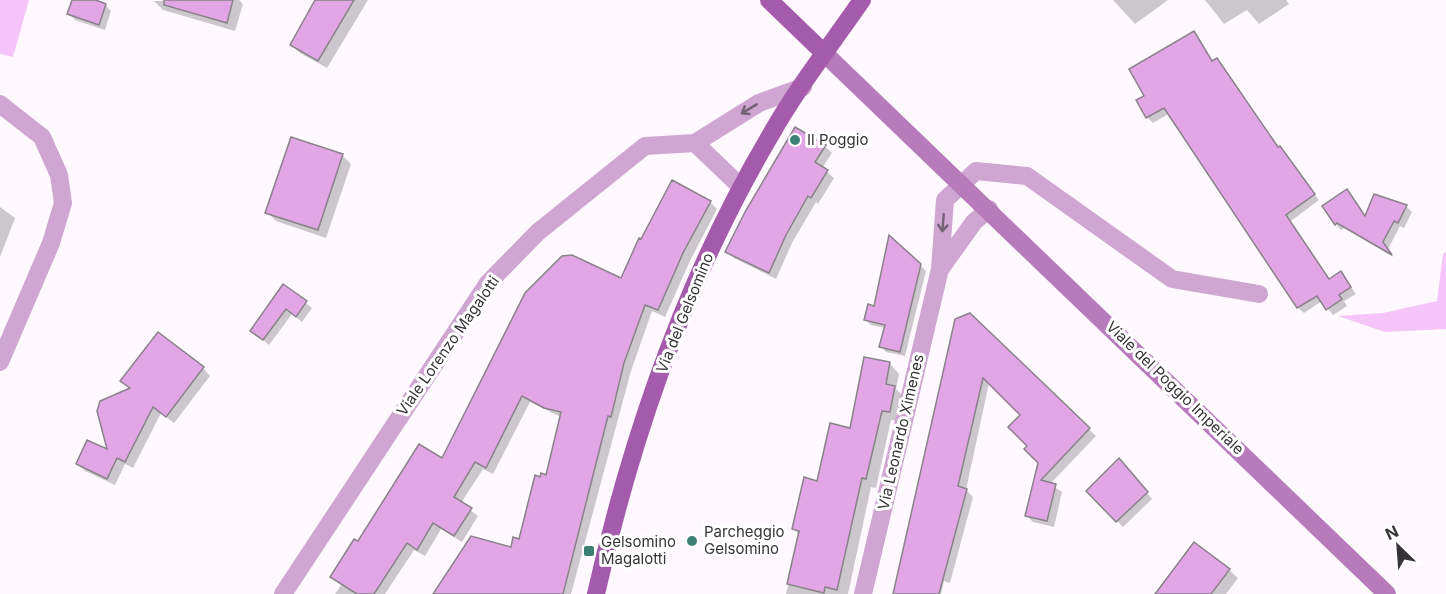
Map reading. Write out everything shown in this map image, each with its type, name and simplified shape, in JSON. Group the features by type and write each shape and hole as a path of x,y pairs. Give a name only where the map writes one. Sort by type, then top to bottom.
{"main road":[{"name":"Viale del Poggio Imperiale","path":"769,0 824,53"},
{"name":"Via del Gelsomino","path":"596,594 611,533 651,400 690,296 741,187 775,127 862,0"}],"street":[{"name":"Viale del Poggio Imperiale","path":"824,53 1388,594"},
{"name":"Viale Lorenzo Magalotti","path":"283,594 488,284 538,232 631,154 654,143 695,142 759,103 802,87"},
{"path":"0,104 42,137 59,175 63,203 51,243 0,362"},
{"path":"695,142 741,187"},
{"path":"960,183 976,171 1027,176 1172,279 1259,294"},
{"name":"Via Leonardo Ximenes","path":"863,594 940,269 945,200 960,183"},
{"name":"Via Leonardo Ximenes","path":"940,269 974,222 988,209"}],"shaded area":[{"path":"0,0 29,0 13,57 0,54"},
{"path":"1446,252 1446,329 1385,332 1338,316 1383,313 1437,301 1443,254"}],"building":[{"path":"72,0 96,0 106,4 99,25 67,14"},
{"path":"164,0 233,0 227,23 164,5"},
{"path":"315,0 354,0 318,61 290,45"},
{"path":"1194,31 1212,61 1217,58 1278,147 1280,146 1315,194 1286,215 1329,279 1341,271 1351,287 1339,295 1342,299 1326,310 1317,296 1297,308 1164,108 1146,118 1136,100 1144,96 1129,69"},
{"path":"795,127 826,145 815,162 828,170 811,198 808,196 786,235 769,273 725,252 745,212"},
{"path":"291,137 343,154 318,230 265,213"},
{"path":"672,180 711,201 683,253 658,310 645,305 624,363 611,417 608,416 563,594 433,594 471,536 511,547 513,537 519,539 535,475 540,477 541,473 546,475 561,412 544,408 522,396 486,468 475,462 454,497 472,508 454,536 433,523 417,550 407,543 374,594 357,594 330,577 354,539 358,541 419,444 442,458 525,293 562,256 572,255 621,278 639,238 641,239"},
{"path":"1347,189 1365,216 1374,194 1407,205 1398,223 1394,221 1383,242 1392,255 1337,223 1335,225 1322,206"},
{"path":"889,235 921,264 900,352 879,347 885,325 864,320 868,304 874,306"},
{"path":"283,284 307,301 296,317 286,309 263,340 250,331"},
{"path":"970,313 1090,428 1041,480 1056,484 1047,521 1025,516 1038,463 1024,449 1027,446 1008,427 1020,415 983,378 958,486 967,489 939,594 893,594 955,319"},
{"path":"158,332 204,367 166,417 153,407 125,462 117,458 107,479 76,464 87,440 107,449 97,411 100,401 130,388 120,381"},
{"path":"864,357 890,362 886,384 895,386 890,412 882,411 866,479 862,478 837,590 825,587 824,593 787,584 799,531 792,529 804,477 817,481 830,423 850,428"},
{"path":"1119,458 1148,492 1116,522 1086,491"},
{"path":"1194,542 1230,569 1211,594 1155,594"}],"place":[{"name":"Il Poggio","path":"795,140"},
{"name":"Parcheggio Gelsomino","path":"692,541"},
{"name":"Gelsomino Magalotti","path":"589,551"}]}
